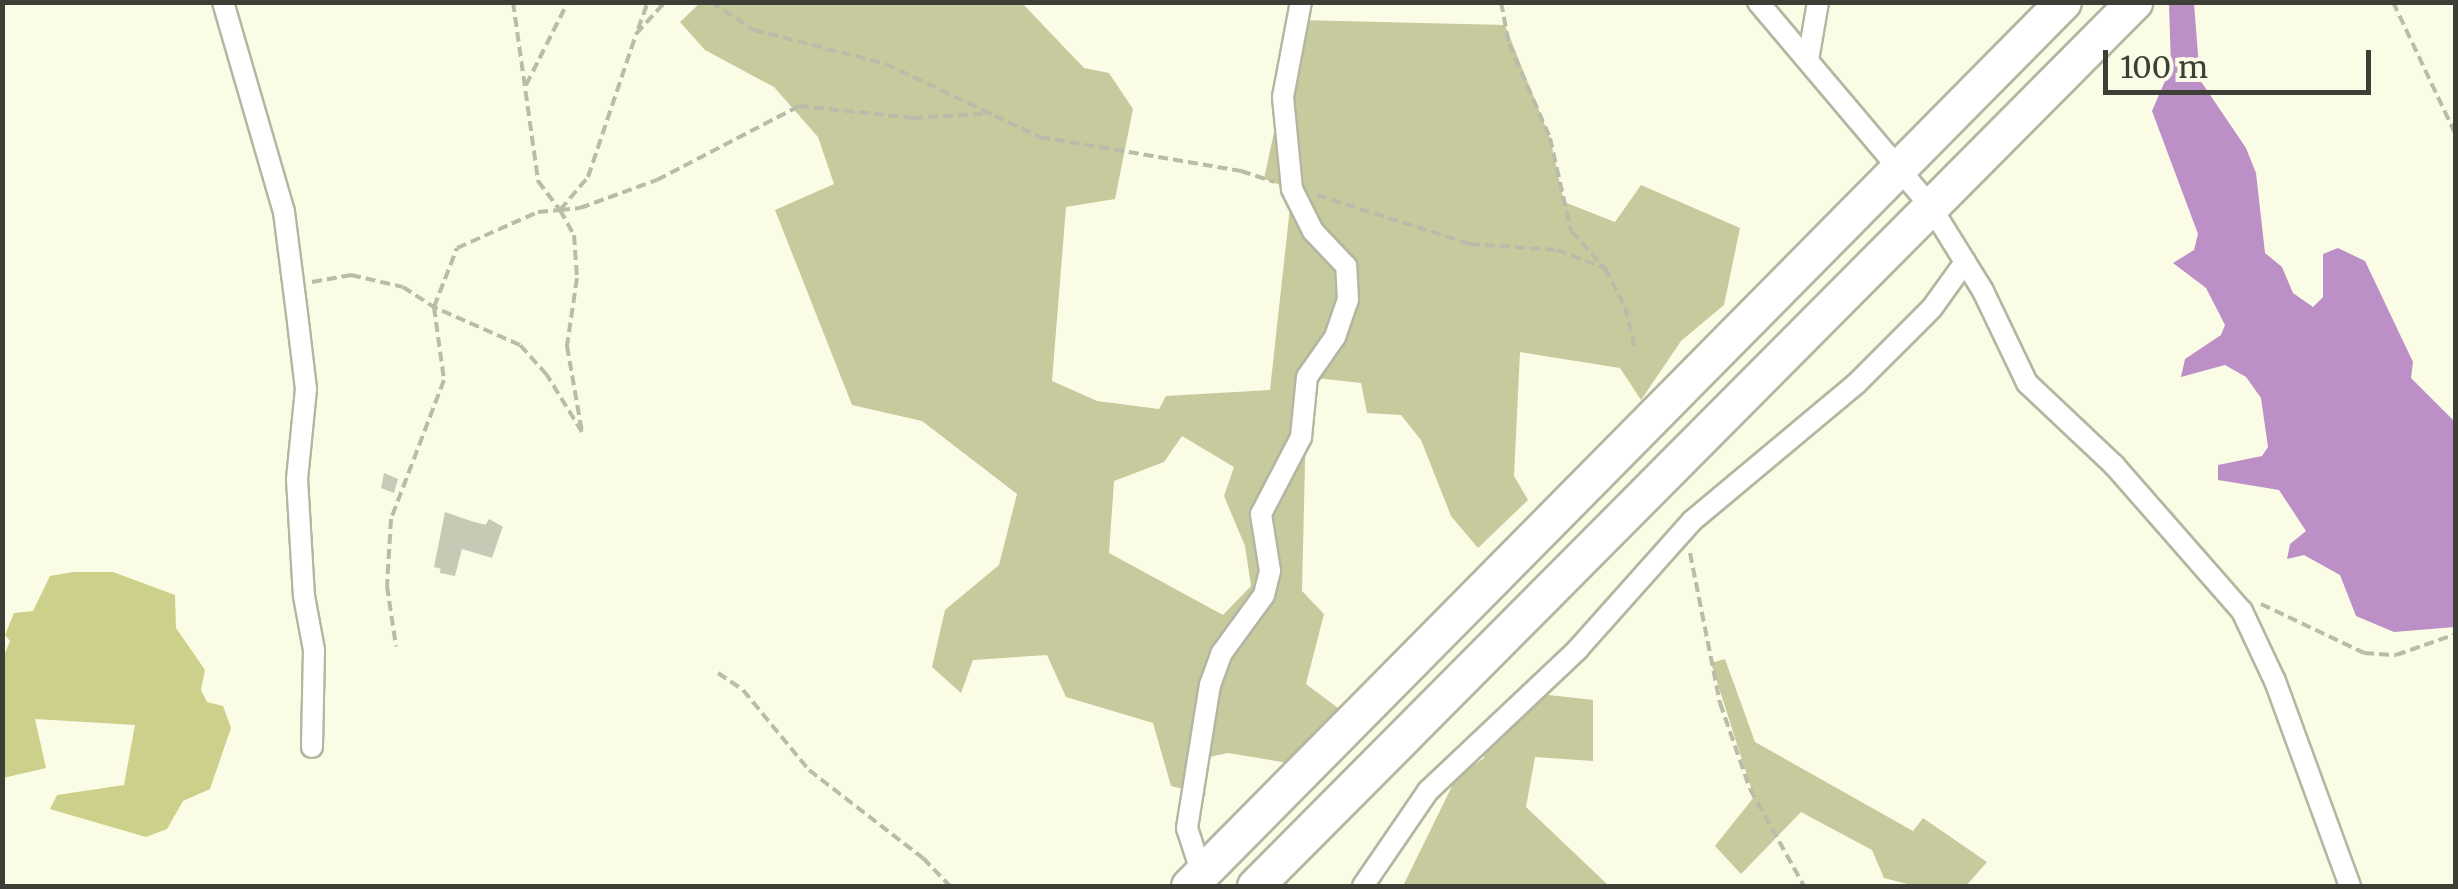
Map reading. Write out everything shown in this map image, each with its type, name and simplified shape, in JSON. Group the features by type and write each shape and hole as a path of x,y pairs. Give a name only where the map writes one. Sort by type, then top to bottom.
{"highway":[{"path":"1196,880 2063,2"},
{"path":"1255,886 2134,2"}],"street":[{"path":"222,2 284,212 292,272 306,389 297,479 304,596 314,650 312,748"},
{"path":"1196,880 1187,828 1210,685 1222,654 1264,595 1270,571 1261,514 1302,437 1306,377 1335,337 1348,300 1346,266 1314,232 1292,189 1283,97 1301,2"},
{"path":"1758,2 1931,207 1965,262 2027,383 2219,580 2275,681 2350,886"},
{"path":"1808,60 1818,2"},
{"path":"1363,886 1428,792 1578,650 1692,521 1856,384 1932,308 1965,262"}],"path":[{"path":"292,272 306,282 350,275 403,287 434,308 520,346 547,375 582,432 566,346 578,278 574,235 538,180 513,2"},
{"path":"526,85 568,2"},
{"path":"560,210 588,178 648,2"},
{"path":"636,34 665,2"},
{"path":"711,2 754,30 886,64 1040,137 1241,171 1470,244 1557,250 1605,268"},
{"path":"1500,2 1510,44 1550,138 1570,231 1605,268 1626,307 1636,352"},
{"path":"2392,2 2456,136"},
{"path":"396,646 387,586 391,519 444,380 434,308 458,248 492,229 657,180 799,106 913,118 992,113"},
{"path":"1692,521 1692,580 1720,703 1750,789 1804,886"},
{"path":"2219,580 2364,653 2396,655 2456,634"},
{"path":"718,672 743,690 809,770 923,858 950,886"}],"green space":[{"path":"700,3 1022,3 1084,68 1109,73 1133,109 1115,199 1066,207 1052,381 1097,401 1159,409 1166,396 1270,390 1292,189 1264,179 1298,20 1505,25 1550,138 1564,202 1615,222 1641,185 1740,228 1724,305 1681,341 1641,400 1620,368 1520,352 1514,476 1528,500 1478,548 1451,516 1421,440 1401,415 1367,413 1361,383 1307,377 1302,591 1324,614 1306,684 1338,708 1288,763 1228,753 1195,760 1206,795 1171,786 1153,723 1066,697 1047,655 973,660 961,693 932,667 945,610 999,565 1017,494 922,421 852,405 775,210 834,184 818,137 774,87 705,50 680,22","holes":["1182,436 1234,467 1224,496 1245,546 1251,586 1223,615 1109,553 1114,481 1164,462"]},
{"path":"113,572 175,595 176,628 205,670 201,690 207,702 223,706 231,728 210,789 183,801 167,829 146,837 50,809 57,795 124,785 135,725 35,719 46,768 3,778 3,658 10,641 5,635 14,613 33,611 50,576"},
{"path":"1725,659 1755,742 1913,831 1923,818 1987,862 1966,886 1915,886 1884,878 1872,850 1801,812 1741,874 1715,846 1754,797 1711,663"},
{"path":"1531,693 1593,700 1593,761 1535,757 1526,807 1609,886 1403,886 1457,776 1484,758 1482,727 1521,719"}],"shaded area":[{"path":"2169,3 2194,3 2200,80 2246,148 2256,173 2265,253 2282,267 2293,293 2313,307 2323,297 2323,254 2338,248 2365,261 2413,362 2411,378 2455,422 2455,627 2394,632 2356,616 2340,575 2304,555 2287,559 2290,544 2306,531 2279,490 2218,480 2218,465 2262,456 2268,447 2261,398 2246,377 2225,365 2181,377 2185,359 2221,335 2225,325 2206,288 2173,263 2194,250 2198,234 2152,111 2171,67"}],"building":[{"path":"445,512 485,526 489,519 503,527 489,553 459,544 453,572 434,567"}]}
